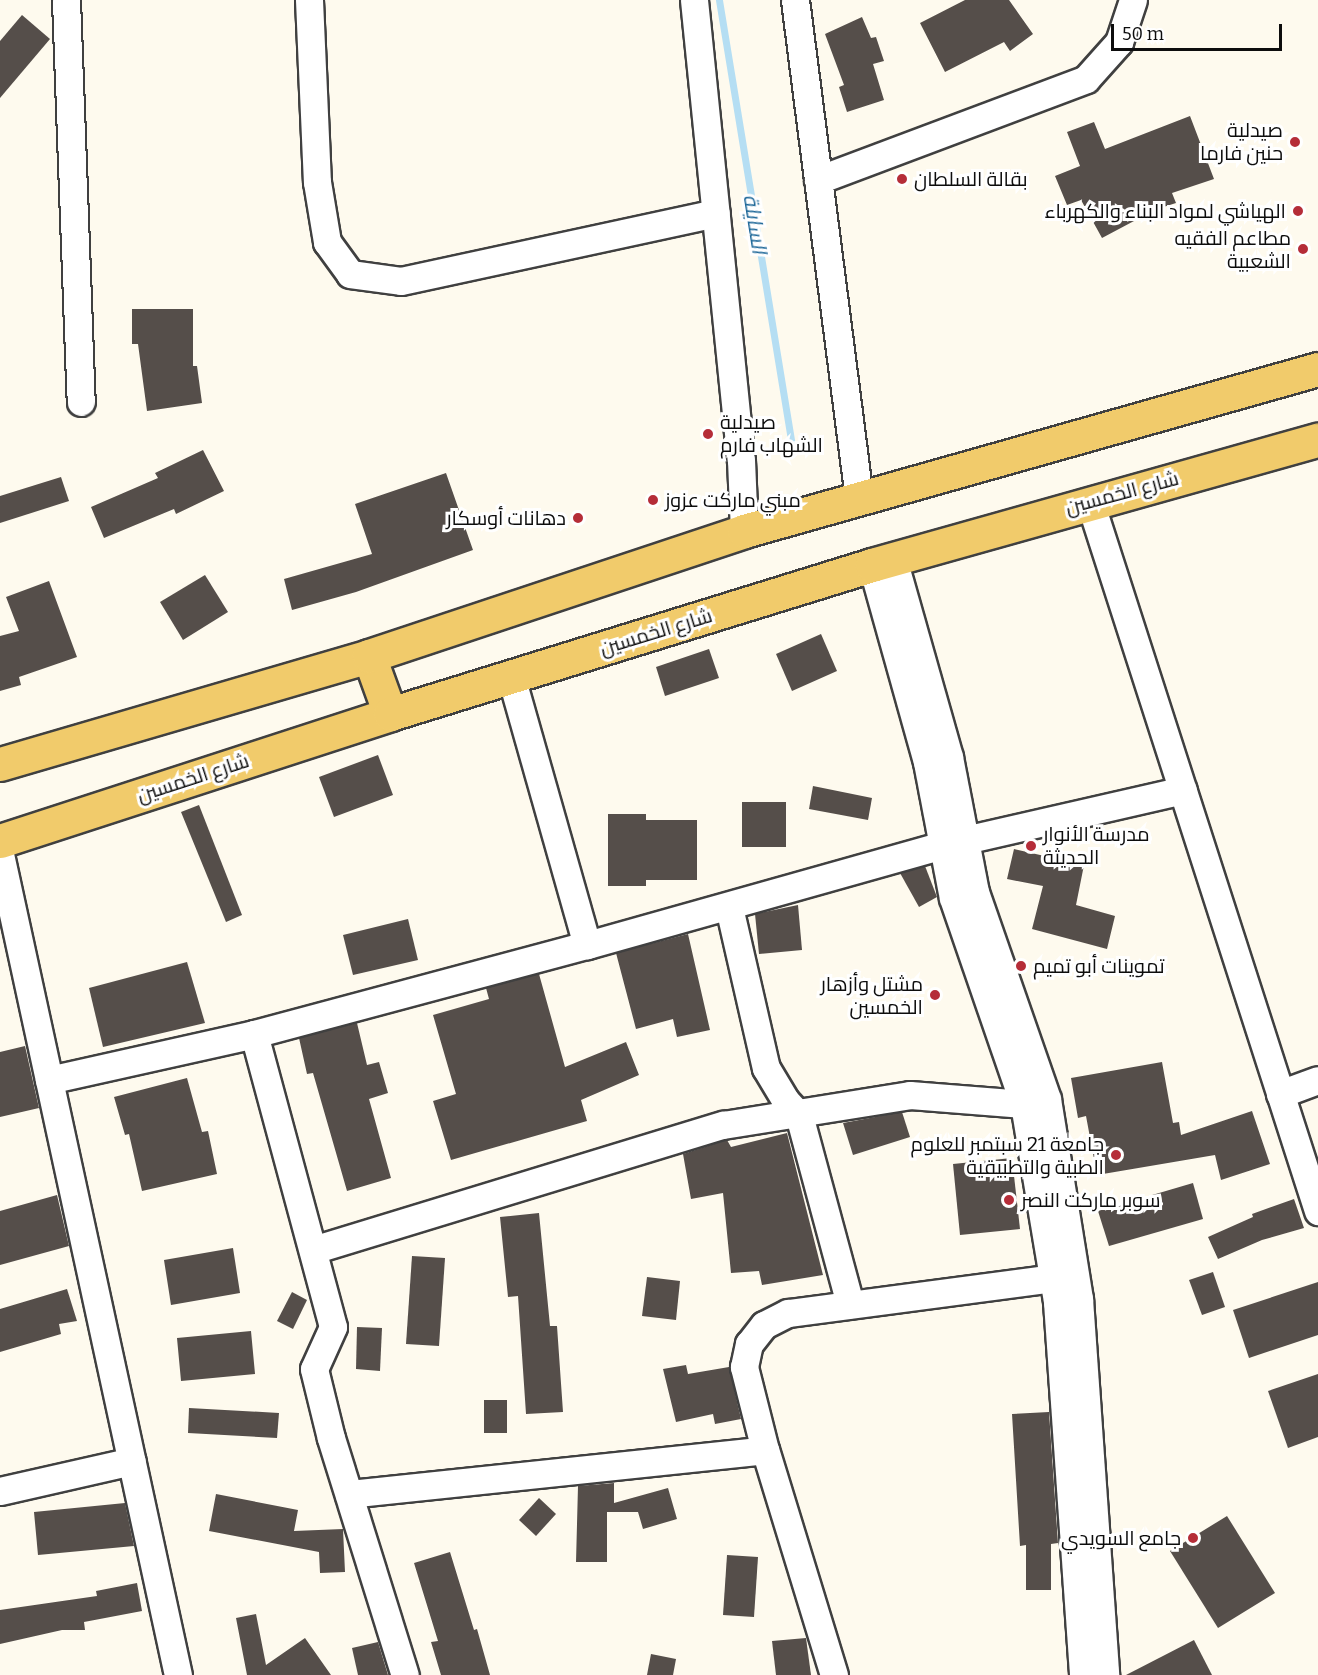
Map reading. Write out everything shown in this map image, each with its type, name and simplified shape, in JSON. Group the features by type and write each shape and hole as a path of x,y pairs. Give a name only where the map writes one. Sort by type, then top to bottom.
{"main road":[{"path":"0,764 369,656 744,531 1318,368"},
{"name":"شارع الخمسين","path":"0,841 390,714 883,562 1090,502 1318,440"},
{"path":"369,656 390,714"}],"street":[{"path":"66,0 81,402"},
{"path":"309,0 317,183 327,242 350,274 401,281 716,213"},
{"path":"694,0 716,213 744,531"},
{"path":"795,0 860,498"},
{"path":"818,180 1086,79 1119,42 1133,0"},
{"path":"1090,502 1318,1211"},
{"path":"883,562 927,762 1047,1100 1079,1299 1105,1675"},
{"path":"511,677 588,945"},
{"path":"49,1080 254,1034 729,907 954,843 1183,790"},
{"path":"954,843 953,898 1024,1104 1053,1278 1083,1675"},
{"path":"0,855 178,1675"},
{"path":"729,907 766,1068 785,1100 799,1114 850,1304"},
{"path":"254,1034 333,1327 314,1369 349,1494 405,1675"},
{"path":"1281,1094 1318,1080"},
{"path":"313,1250 723,1125 910,1095 1024,1104"},
{"path":"834,1675 765,1450 744,1367 749,1344 775,1317 850,1304 1053,1278"},
{"path":"349,1494 765,1450"},
{"path":"0,1491 132,1461"}],"building":[{"path":"965,0 1009,0 1033,34 1010,51 1004,42 945,72 920,23"},
{"path":"22,15 50,39 0,98 0,41"},
{"path":"862,17 871,38 876,37 884,61 873,64 884,100 847,112 839,87 844,85 825,34"},
{"path":"1190,116 1214,179 1172,193 1176,203 1132,217 1134,221 1102,238 1081,200 1067,205 1055,176 1080,166 1067,132 1094,122 1105,149"},
{"path":"132,309 193,309 193,366 197,366 202,403 147,411 138,344 132,344"},
{"path":"203,450 224,491 176,514 174,509 104,538 91,507 158,478 155,473"},
{"path":"446,473 473,550 356,592 292,610 284,579 372,554 355,504"},
{"path":"61,477 69,501 0,523 0,496"},
{"path":"205,575 228,612 183,640 160,602"},
{"path":"49,581 77,657 19,677 21,685 0,691 0,636 19,631 6,597"},
{"path":"821,634 837,671 792,691 776,654"},
{"path":"709,649 719,678 665,696 656,667"},
{"path":"378,755 393,795 334,817 319,777"},
{"path":"813,786 872,798 868,820 809,809"},
{"path":"742,802 786,802 786,847 742,847"},
{"path":"199,805 242,915 226,922 181,812"},
{"path":"608,814 646,814 646,820 697,820 697,880 646,880 646,886 608,886"},
{"path":"1014,849 1084,865 1076,905 1115,916 1107,949 1032,929 1043,886 1007,879"},
{"path":"925,866 937,897 919,907 900,873"},
{"path":"798,905 802,950 759,954 755,914"},
{"path":"408,919 418,960 353,975 343,935"},
{"path":"688,934 710,1030 677,1037 673,1019 636,1029 616,953"},
{"path":"187,962 205,1023 103,1047 89,988"},
{"path":"539,974 565,1067 626,1042 639,1075 581,1100 587,1121 451,1160 433,1101 456,1094 433,1015 489,999 486,988"},
{"path":"357,1023 367,1065 379,1062 388,1093 369,1099 391,1178 347,1191 313,1073 307,1074 299,1038"},
{"path":"25,1046 39,1108 0,1117 0,1052"},
{"path":"1162,1062 1173,1123 1179,1122 1181,1135 1252,1111 1270,1164 1221,1180 1215,1155 1097,1175 1086,1116 1078,1118 1071,1078"},
{"path":"187,1078 202,1132 208,1131 217,1174 142,1191 129,1134 125,1135 114,1097"},
{"path":"902,1112 910,1137 853,1155 843,1123"},
{"path":"787,1133 823,1275 762,1285 759,1271 731,1273 723,1193 691,1199 683,1154 727,1140 731,1147"},
{"path":"1012,1158 1020,1229 960,1235 953,1164"},
{"path":"1193,1183 1203,1219 1109,1246 1098,1211"},
{"path":"57,1195 69,1246 0,1265 0,1211"},
{"path":"1294,1199 1304,1228 1262,1240 1218,1259 1208,1237 1253,1217 1252,1214"},
{"path":"539,1213 550,1326 557,1326 563,1412 526,1414 518,1296 508,1297 500,1217"},
{"path":"233,1248 240,1293 171,1305 164,1260"},
{"path":"412,1256 445,1258 439,1346 406,1344"},
{"path":"1213,1272 1225,1307 1202,1315 1189,1280"},
{"path":"647,1277 680,1281 676,1320 642,1316"},
{"path":"1318,1282 1318,1335 1249,1358 1233,1310"},
{"path":"67,1289 77,1321 59,1324 61,1334 0,1352 0,1309"},
{"path":"292,1292 307,1300 293,1329 277,1321"},
{"path":"357,1327 382,1328 380,1371 356,1369"},
{"path":"251,1331 255,1374 181,1381 177,1338"},
{"path":"686,1365 688,1374 729,1367 741,1419 715,1424 713,1414 676,1422 663,1369"},
{"path":"1318,1374 1318,1437 1288,1448 1268,1391"},
{"path":"484,1400 507,1400 507,1433 484,1433"},
{"path":"189,1408 279,1413 277,1438 188,1433"},
{"path":"1049,1412 1058,1543 1051,1544 1051,1590 1026,1590 1026,1545 1020,1546 1012,1414"},
{"path":"614,1483 614,1503 668,1488 677,1519 643,1529 638,1512 607,1512 607,1562 576,1562 578,1486"},
{"path":"216,1494 298,1510 294,1531 343,1529 345,1572 320,1573 319,1552 209,1531"},
{"path":"539,1498 556,1514 536,1536 519,1520"},
{"path":"125,1503 134,1546 38,1555 34,1512"},
{"path":"1227,1516 1275,1593 1218,1628 1170,1551"},
{"path":"450,1552 474,1630 477,1629 490,1675 441,1675 431,1642 438,1641 414,1563"},
{"path":"727,1555 758,1557 754,1617 723,1615"},
{"path":"137,1583 142,1611 84,1622 85,1630 62,1630 0,1644 0,1610 97,1596 96,1591"},
{"path":"256,1614 266,1665 305,1638 331,1675 247,1675 236,1618"},
{"path":"806,1638 811,1675 776,1675 772,1641"},
{"path":"1194,1640 1212,1675 1126,1675"},
{"path":"378,1642 388,1675 358,1675 352,1648"},
{"path":"651,1654 676,1659 673,1675 647,1675"}],"waterway":[{"name":"السايلة","path":"719,0 792,448"}],"place":[{"name":"صيدلية حنين فارما","path":"1295,142"},
{"name":"بقالة السلطان","path":"902,179"},
{"name":"الهياشي لمواد البناء والكهرباء","path":"1298,211"},
{"name":"مطاعم الفقيه الشعبية","path":"1303,249"},
{"name":"صيدلية الشهاب فارم","path":"708,434"},
{"name":"مبني ماركت عزوز","path":"653,500"},
{"name":"دهانات أوسكار","path":"578,518"},
{"name":"مدرسة الأنوار الحديثة","path":"1031,846"},
{"name":"تموينات أبو تميم","path":"1021,966"},
{"name":"مشتل وأزهار الخمسين","path":"935,995"},
{"name":"جامعة 21 سبتمبر للعلوم الطبية والتطبيقية","path":"1116,1155"},
{"name":"سوبر ماركت النصر","path":"1009,1200"},
{"name":"جامع السويدي","path":"1193,1538"}]}
